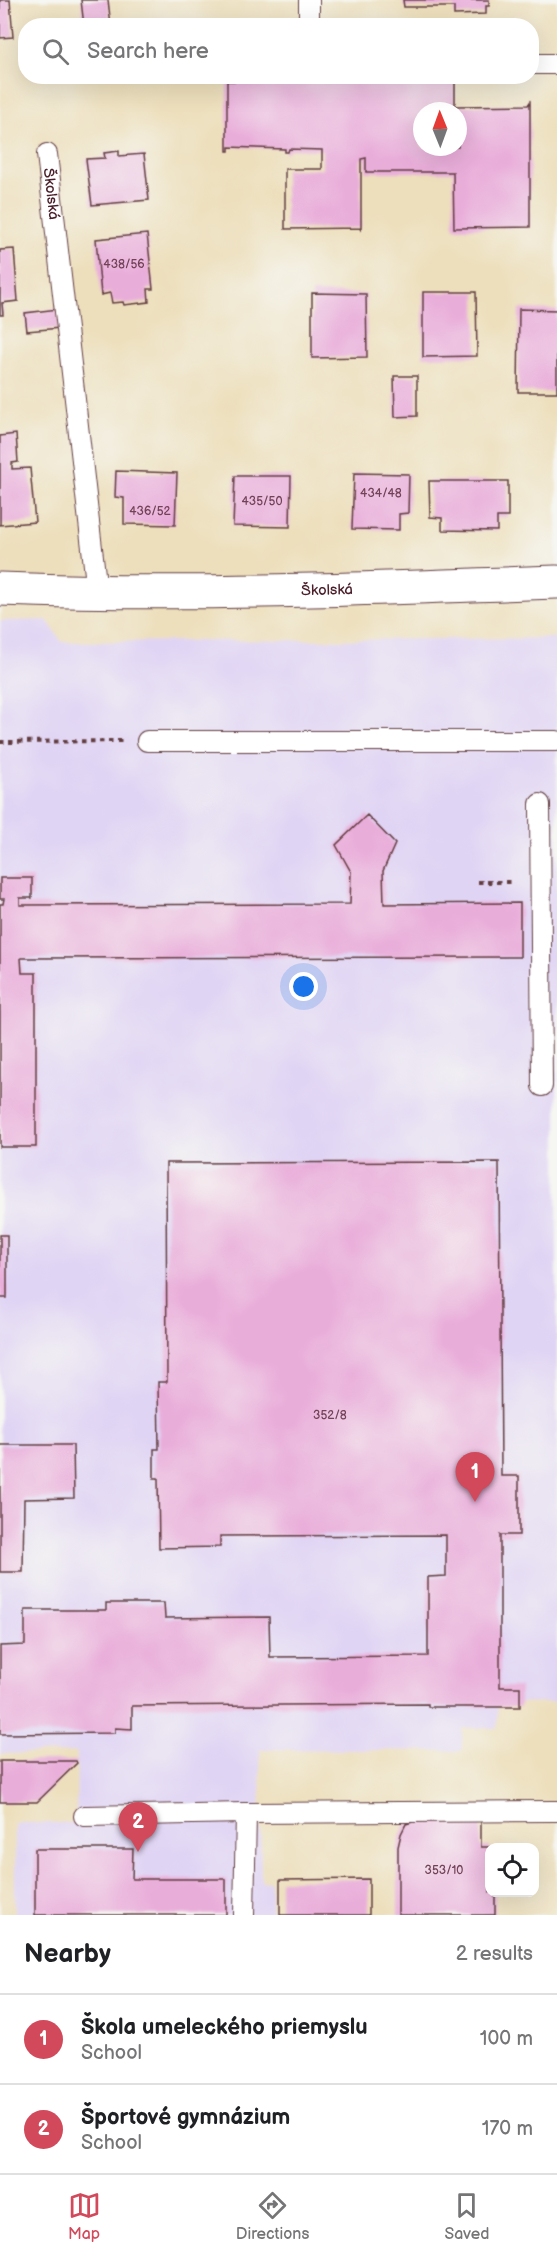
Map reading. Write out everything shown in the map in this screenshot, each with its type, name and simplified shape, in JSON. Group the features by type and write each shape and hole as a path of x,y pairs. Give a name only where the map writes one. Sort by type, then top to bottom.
{"street":[{"name":"Školská","path":"0,589 96,592 333,590 557,582"}],"lane":[{"path":"309,0 309,18"},
{"path":"539,64 557,64"},
{"name":"Školská","path":"46,154 96,592"},
{"path":"147,741 557,741"},
{"path":"540,804 542,1086"},
{"path":"84,1816 557,1811"},
{"path":"244,1915 246,1813"}],"path":[{"path":"0,742 147,741"},
{"path":"478,882 540,883"}],"shaded area":[{"path":"47,620 62,642 557,638 557,1702 498,1703 497,1728 462,1728 462,1751 260,1749 261,1881 271,1882 271,1915 15,1915 15,1823 76,1823 77,1752 0,1754 0,621"}],"building":[{"path":"0,0 10,0 13,37 0,38"},
{"path":"81,0 108,0 110,18 83,18"},
{"path":"403,0 489,0 489,6 486,6 486,14 454,15 454,7 404,7"},
{"path":"227,84 455,84 455,102 413,102 413,156 467,156 467,106 528,105 530,102 530,227 454,228 453,172 366,172 366,158 361,159 361,231 360,228 285,229 285,169 322,169 322,150 289,149 285,152 285,149 229,147 227,151"},
{"path":"119,151 119,156 144,154 149,200 92,205 86,159 105,158 104,153"},
{"path":"147,234 153,289 148,289 149,302 124,305 123,302 112,303 110,293 101,295 96,239"},
{"path":"14,249 18,301 2,303 3,315 0,315 0,250"},
{"path":"423,292 476,292 477,356 423,357"},
{"path":"312,293 366,294 367,357 312,358"},
{"path":"58,309 60,328 27,331 25,313"},
{"path":"519,309 557,310 557,392 518,392"},
{"path":"394,376 417,376 417,416 395,417"},
{"path":"16,434 18,462 12,463 12,469 30,468 35,522 0,525 0,436"},
{"path":"116,471 177,473 175,525 124,524 124,498 115,497"},
{"path":"354,473 409,474 408,513 399,514 399,530 352,529"},
{"path":"235,476 291,476 290,527 233,526"},
{"path":"429,481 508,481 508,517 497,517 497,531 442,530 442,518 430,517"},
{"path":"367,815 395,844 383,871 384,904 520,903 520,957 21,958 22,973 36,973 36,1147 0,1147 0,904 3,904 4,899 0,899 0,878 32,878 32,898 20,898 20,905 350,904 351,872 336,845"},
{"path":"499,1162 501,1476 519,1476 519,1535 500,1535 500,1687 520,1687 520,1707 428,1707 428,1704 132,1706 132,1729 115,1728 115,1733 0,1734 0,1646 25,1645 25,1610 106,1610 106,1603 164,1603 165,1618 269,1617 270,1657 428,1656 428,1577 446,1576 446,1535 220,1536 220,1547 159,1548 158,1478 154,1478 154,1449 159,1449 158,1382 167,1382 166,1163"},
{"path":"0,1235 7,1235 7,1298 0,1298"},
{"path":"0,1445 73,1445 74,1498 24,1499 23,1572 0,1572"},
{"path":"0,1761 76,1761 77,1763 37,1802 0,1802"},
{"path":"481,1820 481,1847 485,1847 485,1897 495,1897 495,1915 398,1915 398,1847 406,1824 416,1821"},
{"path":"35,1849 133,1849 132,1879 226,1879 226,1915 35,1915"},
{"path":"369,1879 369,1915 280,1915 280,1880"}],"place":[{"name":"Škola umeleckého priemyslu","path":"475,1502"},
{"name":"Športové gymnázium","path":"138,1852"}]}
